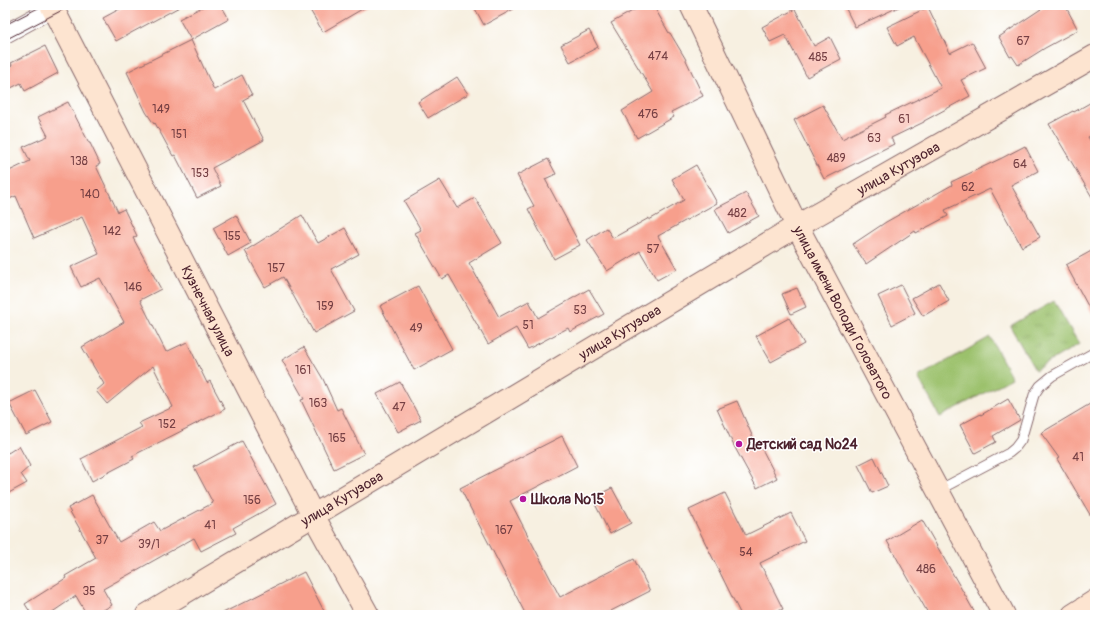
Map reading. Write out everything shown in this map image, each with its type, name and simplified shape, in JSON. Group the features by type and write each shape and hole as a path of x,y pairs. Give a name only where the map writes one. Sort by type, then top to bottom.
{"street":[{"name":"улица имени Володи Головатого","path":"691,5 797,226 1004,615"},
{"path":"5,34 54,6"},
{"name":"Кузнечная улица","path":"54,6 313,515 368,615"},
{"name":"улица Кутузова","path":"147,615 797,226 1095,56"},
{"path":"1073,615 1095,601"}],"lane":[{"path":"938,491 1009,453 1015,448 1020,440 1034,395 1040,386 1052,376 1095,352"}],"green space":[{"path":"1054,301 1079,344 1035,370 1010,326"},
{"path":"990,337 1012,378 940,417 918,377"}],"building":[{"path":"127,5 183,5 116,41 103,18"},
{"path":"206,5 221,5 229,19 191,40 179,19"},
{"path":"307,5 369,5 323,32"},
{"path":"473,5 521,5 484,25"},
{"path":"643,5 653,5 685,58 703,96 671,112 674,117 637,138 622,111 653,92 611,23"},
{"path":"844,5 903,5 855,27"},
{"path":"1047,5 1065,5 1078,30 1018,65 1012,56 1010,57 999,37"},
{"path":"928,7 950,53 972,42 986,68 961,80 970,96 924,122 891,138 894,144 824,179 794,120 823,105 842,139 886,117 885,115 941,88 914,37 897,46 887,27"},
{"path":"795,9 814,46 830,37 841,59 807,77 785,35 770,42 762,27"},
{"path":"589,30 598,47 570,62 561,45"},
{"path":"191,40 214,90 242,75 252,95 243,100 264,140 212,168 221,186 197,198 175,155 173,156 155,123 154,124 146,112 127,72"},
{"path":"45,46 58,73 25,91 21,83 5,91 5,69 12,65 11,63"},
{"path":"457,77 468,94 428,118 418,102"},
{"path":"1095,100 1095,133 1088,137 1095,148 1095,202 1049,124"},
{"path":"68,102 100,164 96,166 118,212 124,209 137,236 133,238 161,289 140,300 166,352 187,342 207,383 210,381 225,409 132,456 134,459 92,481 81,459 142,427 139,423 173,407 153,366 107,404 96,391 104,384 82,347 124,322 100,278 81,287 71,267 99,254 82,217 34,238 16,196 5,201 5,173 30,161 23,147 48,136 38,117"},
{"path":"1025,146 1038,171 1011,185 1040,237 1022,247 990,189 945,210 948,216 916,233 915,231 866,264 853,244 886,222 952,185 951,182"},
{"path":"548,159 556,174 545,179 580,245 554,259 528,209 534,206 517,175"},
{"path":"696,165 717,203 658,236 677,269 657,280 640,251 607,271 587,240 606,228 613,238 684,200 672,179"},
{"path":"440,180 457,208 475,198 502,243 469,263 499,317 529,301 538,318 589,289 604,314 570,332 568,328 528,349 516,328 488,344 449,275 442,279 415,233 421,230 404,201"},
{"path":"746,193 759,216 728,233 715,209"},
{"path":"236,215 251,243 228,256 213,228"},
{"path":"302,215 318,243 345,228 359,254 331,269 354,311 314,333 283,277 265,287 245,251"},
{"path":"1095,249 1095,319 1066,265"},
{"path":"939,283 949,301 923,316 912,298"},
{"path":"901,285 915,313 892,325 878,296"},
{"path":"418,286 452,349 414,370 380,306"},
{"path":"797,288 806,307 791,314 782,294"},
{"path":"789,318 804,344 771,362 756,336"},
{"path":"304,347 323,379 337,410 341,408 364,454 334,469 301,400 304,399 282,360"},
{"path":"400,382 421,420 398,432 377,394"},
{"path":"35,390 52,422 26,435 9,403"},
{"path":"1008,399 1020,420 993,436 996,442 975,453 960,425 981,415"},
{"path":"737,401 758,449 761,447 777,478 757,488 733,444 717,409"},
{"path":"1095,401 1095,523 1057,459 1059,458 1041,433"},
{"path":"562,436 577,466 510,501 560,597 634,559 650,591 603,615 526,615 460,488"},
{"path":"242,441 276,504 233,528 236,533 201,551 194,538 103,589 112,605 95,615 87,615 76,596 48,615 32,615 25,604 66,578 65,576 96,558 68,508 92,495 119,542 154,522 160,531 213,503 194,467"},
{"path":"19,446 30,466 21,474 27,483 5,495 5,449 8,453"},
{"path":"874,457 888,486 872,493 858,465"},
{"path":"612,488 631,523 610,534 592,498"},
{"path":"725,493 746,535 791,513 805,541 760,563 783,609 770,615 741,615 689,510"},
{"path":"922,520 976,615 929,615 887,541"},
{"path":"304,572 326,615 219,615"}],"tram line":[{"path":"5,25 44,5"},
{"path":"5,40 72,5"}],"place":[{"name":"Детский сад №24","path":"739,444"},
{"name":"Школа №15","path":"523,499"}]}
